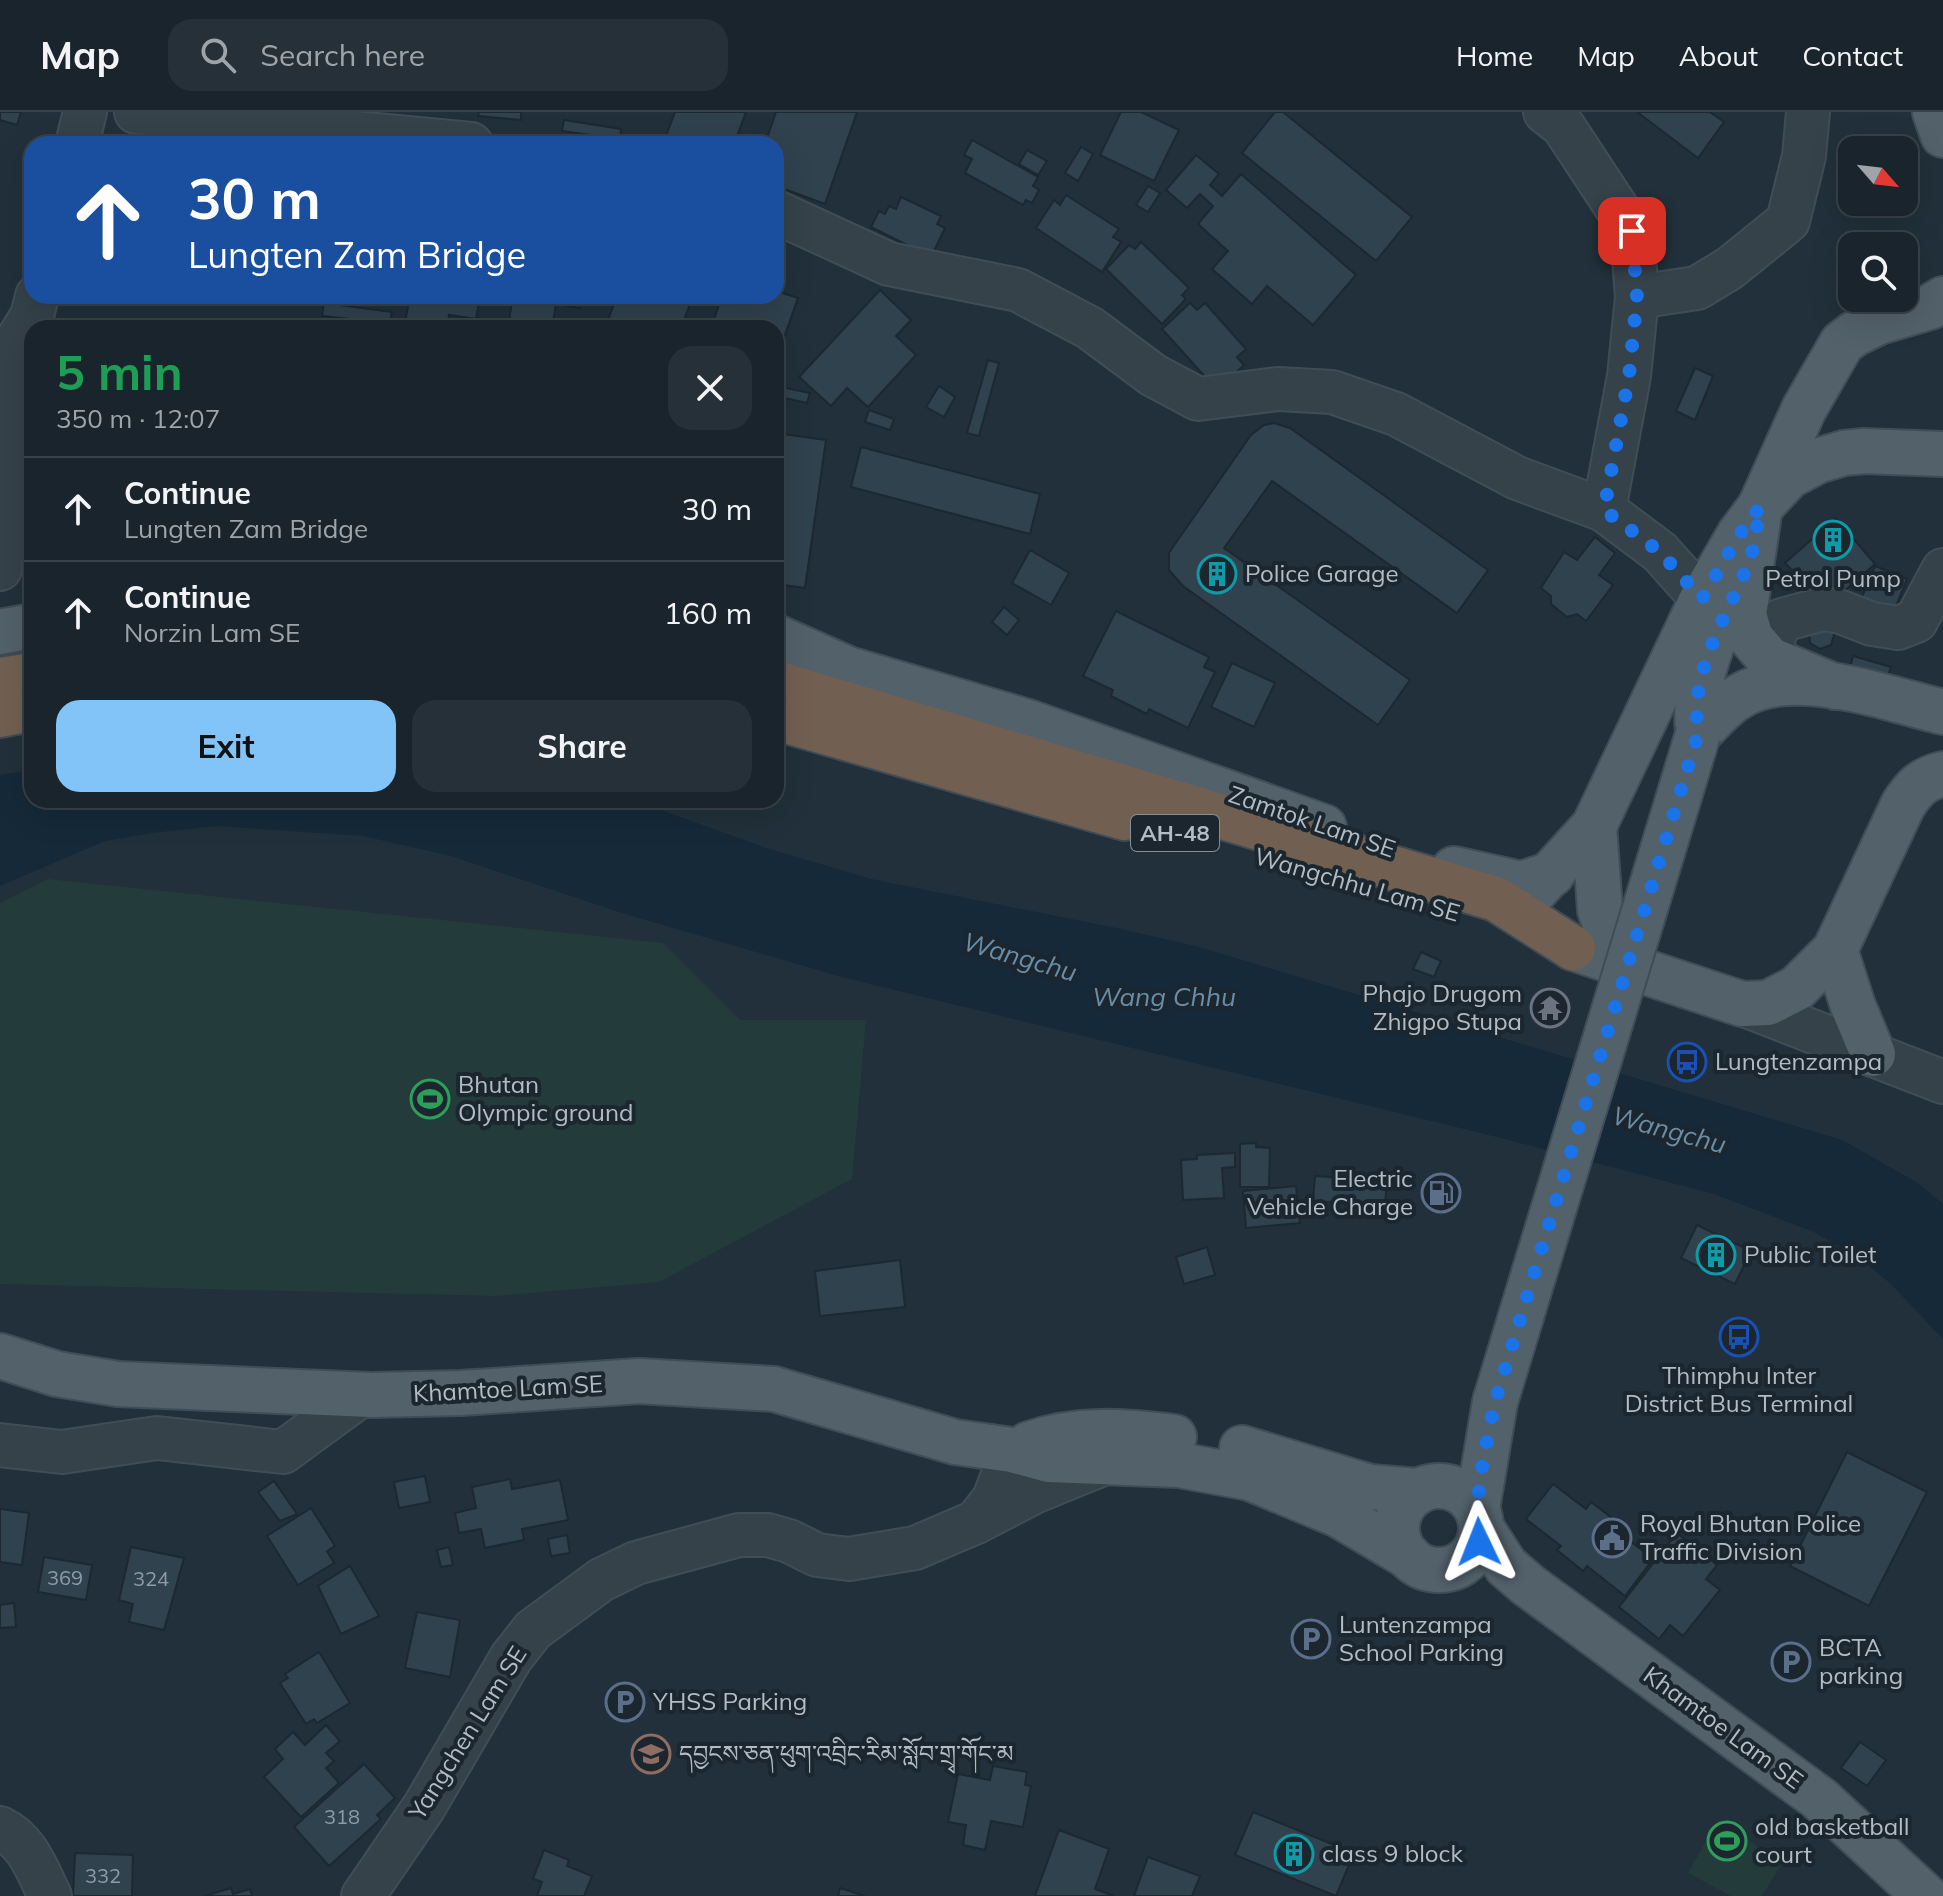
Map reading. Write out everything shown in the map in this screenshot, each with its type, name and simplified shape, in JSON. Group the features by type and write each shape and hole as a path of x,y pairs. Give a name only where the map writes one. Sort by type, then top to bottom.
{"highway":[{"path":"0,680 24,676"},
{"name":"Wangchhu Lam SE","path":"784,685 1496,899 1573,948"},
{"path":"0,715 24,710"},
{"name":"Wangchhu Lam SE","path":"784,720 1573,948"}],"main road":[{"path":"1935,112 1943,135"},
{"path":"1943,299 1930,307 1879,322 1842,343 1804,409 1760,507 1744,615 1759,651 1786,669 1836,687 1943,712"},
{"path":"1842,343 1835,381 1834,413 1856,439 1893,451"},
{"path":"1552,874 1594,826 1702,599 1739,535 1760,507 1789,476 1817,461 1844,453 1893,451 1943,454"},
{"path":"1495,1402 1461,1459 1408,1499 1397,1521 1401,1546 1423,1563 1452,1568 1464,1562 1479,1542 1495,1402 1698,734 1695,710 1703,667 1752,554"},
{"path":"0,632 24,628"},
{"name":"Zamtok Lam SE","path":"784,641 848,669 1028,722 1307,822 1459,871 1521,884 1552,874"},
{"path":"1698,734 1735,699 1766,685 1786,682 1836,687"},
{"path":"1573,948 1742,1004 1768,1003 1797,988 1835,950 1903,805 1913,789 1926,778 1943,774"},
{"path":"1594,826 1600,910 1619,964"},
{"name":"Wangchhu Lam SE","path":"1496,899 1514,900 1528,896 1552,874"},
{"path":"1835,950 1856,1015 1873,1054"},
{"name":"Khamtoe Lam SE","path":"0,1356 57,1374 118,1384 361,1395 461,1393 639,1381 774,1389 955,1442 1012,1450 1049,1460 1179,1465 1250,1478 1339,1515 1423,1563 1496,1591 1595,1649 1627,1659"},
{"name":"Khamtoe Lam SE","path":"1012,1450 1056,1434 1087,1431 1144,1433 1259,1451 1370,1487 1426,1488"},
{"path":"1426,1488 1448,1486 1460,1490 1480,1519"},
{"name":"Khamtoe Lam SE","path":"1480,1519 1506,1566 1528,1585 1820,1799 1925,1896"}],"street":[{"path":"79,136 85,112"},
{"path":"136,112 387,136"},
{"path":"1545,112 1563,126 1632,231 1637,297 1629,376 1604,510"},
{"path":"1637,297 1697,288 1730,268 1788,221 1804,156 1808,112"},
{"path":"784,216 889,264 1018,290 1090,328 1153,375 1198,399 1278,389 1332,392 1396,414 1517,478 1604,510 1660,552 1702,599"},
{"path":"0,569 14,345 24,329"},
{"path":"1786,669 1769,645 1782,620 1823,609 1841,612 1872,624 1898,628 1916,621 1943,570"},
{"path":"1742,1004 1943,1082"},
{"path":"0,1445 62,1452 157,1438 283,1452 361,1395"},
{"path":"976,1522 994,1499 1012,1450"},
{"path":"976,1522 1034,1492 1105,1463"},
{"name":"Yangchen Lam SE","path":"363,1896 424,1807 511,1658 533,1630 601,1580 636,1563 739,1535 768,1535 817,1555 849,1559 915,1548 976,1522"},
{"path":"0,1828 23,1843 50,1896"}],"green space":[{"name":"Bhutan Olympic ground","path":"48,879 663,943 740,1020 866,1020 852,1179 659,1282 496,1296 0,1284 0,903"},
{"name":"old basketball court","path":"1717,1821 1783,1862 1762,1896 1731,1896 1688,1873"}],"water":[{"name":"Wang Chhu","path":"24,771 24,808 655,808 766,848 871,879 1199,947 1842,1140 1918,1183 1943,1204 1943,1339 1890,1283 1858,1257 1814,1232 1714,1194 1497,1137 842,977 625,914 451,856 363,836 217,826 105,841 0,886 0,775"}],"building":[{"path":"0,112 21,112 17,125 0,120"},
{"path":"479,112 521,112 521,120 478,116"},
{"path":"675,112 746,112 737,136 666,136"},
{"path":"776,112 857,112 825,204 784,189 784,136 768,136"},
{"path":"1121,112 1141,112 1179,130 1154,181 1100,155"},
{"path":"1275,112 1283,112 1412,217 1376,261 1242,153"},
{"path":"1637,112 1710,112 1724,122 1698,158"},
{"path":"564,120 621,129 620,136 562,131"},
{"path":"972,140 1038,177 1033,186 1039,190 1032,203 1026,200 1023,205 965,173 972,159 964,155"},
{"path":"1081,147 1093,154 1078,181 1065,173"},
{"path":"1027,150 1047,161 1038,175 1019,164"},
{"path":"1196,155 1219,174 1210,185 1222,196 1241,174 1356,275 1313,325 1267,286 1252,304 1212,269 1228,251 1198,224 1213,206 1200,194 1187,208 1166,190"},
{"path":"1148,186 1160,193 1148,212 1136,205"},
{"path":"1066,195 1119,229 1113,237 1121,242 1102,272 1036,228 1054,200 1060,205"},
{"path":"901,197 941,216 937,224 945,228 931,257 871,227 879,211 885,214 889,206 896,209"},
{"path":"1141,242 1189,288 1182,295 1186,299 1162,324 1106,269 1129,245 1135,249"},
{"path":"880,290 911,320 896,336 916,355 868,407 847,388 831,406 799,377"},
{"path":"784,294 798,298 784,337 784,320 714,320 719,304 784,304"},
{"path":"1190,303 1197,310 1205,303 1246,349 1237,357 1244,365 1217,390 1162,329"},
{"path":"324,304 392,312 391,320 322,316"},
{"path":"408,304 479,304 476,319 449,315 448,320 406,320"},
{"path":"512,304 556,304 553,320 509,320"},
{"path":"556,304 581,304 580,308"},
{"path":"614,304 690,304 684,320 608,320"},
{"path":"988,360 999,363 979,436 967,433"},
{"path":"1695,368 1713,376 1695,420 1676,411"},
{"path":"939,386 955,397 944,417 926,407"},
{"path":"784,388 810,393 807,403 784,398"},
{"path":"869,410 894,419 890,430 865,422"},
{"name":"Police Garage","path":"1274,423 1290,428 1488,570 1457,613 1272,481 1224,548 1410,680 1378,725 1183,586 1169,570 1169,553 1251,435 1264,425"},
{"path":"784,434 826,440 805,588 784,585"},
{"path":"861,447 1040,494 1030,534 851,487"},
{"path":"24,454 24,514 15,513"},
{"name":"Petrol Pump","path":"1836,518 1875,564 1826,607 1785,563"},
{"path":"1595,537 1615,553 1599,575 1613,585 1586,621 1577,614 1567,617 1551,604 1551,596 1541,588 1564,552 1577,560"},
{"path":"1030,550 1069,573 1051,605 1012,583"},
{"path":"1875,566 1907,579 1888,626 1855,613"},
{"path":"1004,607 1019,620 1007,635 992,622"},
{"path":"1116,611 1209,657 1204,667 1215,672 1188,728 1149,709 1147,714 1111,696 1113,690 1083,676"},
{"path":"1828,625 1834,635 1831,645 1820,649 1810,643 1809,632"},
{"path":"1853,656 1891,667 1887,679 1850,668"},
{"path":"1232,663 1275,683 1254,727 1211,707"},
{"path":"1421,952 1441,961 1434,977 1413,969"},
{"path":"1256,1143 1256,1147 1270,1148 1269,1187 1240,1187 1240,1144"},
{"path":"1235,1153 1235,1167 1222,1168 1224,1198 1183,1200 1181,1160 1197,1159 1197,1155"},
{"path":"1315,1176 1387,1181 1385,1206 1313,1201"},
{"path":"1296,1186 1300,1223 1246,1228 1243,1191"},
{"name":"Public Toilet","path":"1697,1225 1751,1251 1735,1284 1681,1258"},
{"path":"1207,1247 1215,1275 1184,1284 1176,1257"},
{"path":"900,1260 905,1307 820,1316 815,1271"},
{"path":"1847,1452 1927,1492 1869,1606 1790,1566"},
{"path":"425,1476 430,1502 399,1508 394,1482"},
{"path":"510,1479 512,1489 560,1480 568,1520 522,1529 524,1540 485,1548 481,1529 459,1533 455,1513 476,1508 472,1487"},
{"path":"274,1481 297,1514 280,1521 258,1492"},
{"path":"1553,1484 1586,1509 1591,1502 1621,1525 1616,1530 1653,1559 1625,1596 1587,1566 1583,1571 1557,1550 1561,1546 1526,1519"},
{"path":"311,1508 335,1546 327,1551 334,1563 298,1585 267,1536"},
{"path":"0,1509 29,1513 22,1565 0,1562"},
{"path":"1677,1533 1717,1565 1706,1579 1720,1590 1683,1636 1670,1625 1659,1639 1619,1607"},
{"path":"567,1535 570,1553 551,1556 548,1539"},
{"path":"131,1547 184,1558 164,1630 129,1622 133,1604 119,1600"},
{"path":"449,1547 453,1565 441,1567 437,1550"},
{"path":"44,1557 92,1565 86,1600 38,1592"},
{"path":"350,1566 379,1616 341,1634 318,1586"},
{"path":"14,1603 16,1627 0,1628 0,1605"},
{"path":"417,1612 460,1620 450,1677 405,1668"},
{"path":"319,1652 350,1703 317,1723 314,1719 306,1724 280,1683 288,1678 285,1674"},
{"path":"326,1725 340,1741 326,1753 334,1761 326,1768 339,1783 301,1817 264,1777 283,1759 275,1749 293,1732 305,1745"},
{"path":"1860,1742 1886,1760 1867,1786 1841,1768"},
{"path":"364,1764 395,1798 377,1815 381,1819 329,1866 294,1827"},
{"path":"993,1766 1027,1772 1025,1785 1031,1786 1023,1827 991,1821 985,1850 963,1845 966,1825 948,1822 958,1774 990,1780"},
{"name":"class 9 block","path":"1253,1812 1354,1853 1336,1896 1235,1855"},
{"path":"1059,1830 1109,1849 1095,1889 1114,1896 1035,1896"},
{"path":"544,1850 569,1860 567,1866 592,1876 584,1896 537,1896 542,1882 533,1879"},
{"path":"75,1853 133,1855 132,1896 73,1896"},
{"path":"1148,1857 1200,1876 1192,1896 1134,1896"},
{"path":"231,1888 233,1894 250,1889 252,1896 205,1896"},
{"path":"840,1888 865,1896 838,1896"}],"place":[{"name":"Petrol Pump","path":"1833,540"},
{"name":"Police Garage","path":"1217,574"},
{"name":"Phajo Drugom Zhigpo Stupa","path":"1550,1008"},
{"name":"Lungtenzampa","path":"1687,1062"},
{"name":"Bhutan Olympic ground","path":"430,1099"},
{"name":"Electric Vehicle Charge","path":"1441,1193"},
{"name":"Public Toilet","path":"1716,1255"},
{"name":"Thimphu Inter District Bus Terminal","path":"1739,1337"},
{"name":"Royal Bhutan Police Traffic Division","path":"1612,1538"},
{"name":"Luntenzampa School Parking","path":"1311,1639"},
{"name":"BCTA parking","path":"1791,1662"},
{"name":"YHSS Parking","path":"625,1702"},
{"name":"དབྱངས་ཅན་ཕུག་འབྲིང་རིམ་སློབ་གྲྭ་གོང་མ","path":"651,1754"},
{"name":"old basketball court","path":"1727,1841"},
{"name":"class 9 block","path":"1294,1854"}],"route":[{"path":"1479,1542 1482,1529 1477,1509 1479,1488 1495,1402 1698,734 1695,710 1703,667 1752,554 1760,507 1739,535 1702,599 1660,552 1604,510 1629,376 1637,297 1632,231"}],"water label":[{"name":"Wangchu","path":"1020,957"},
{"name":"Wangchu","path":"1669,1130"}]}
